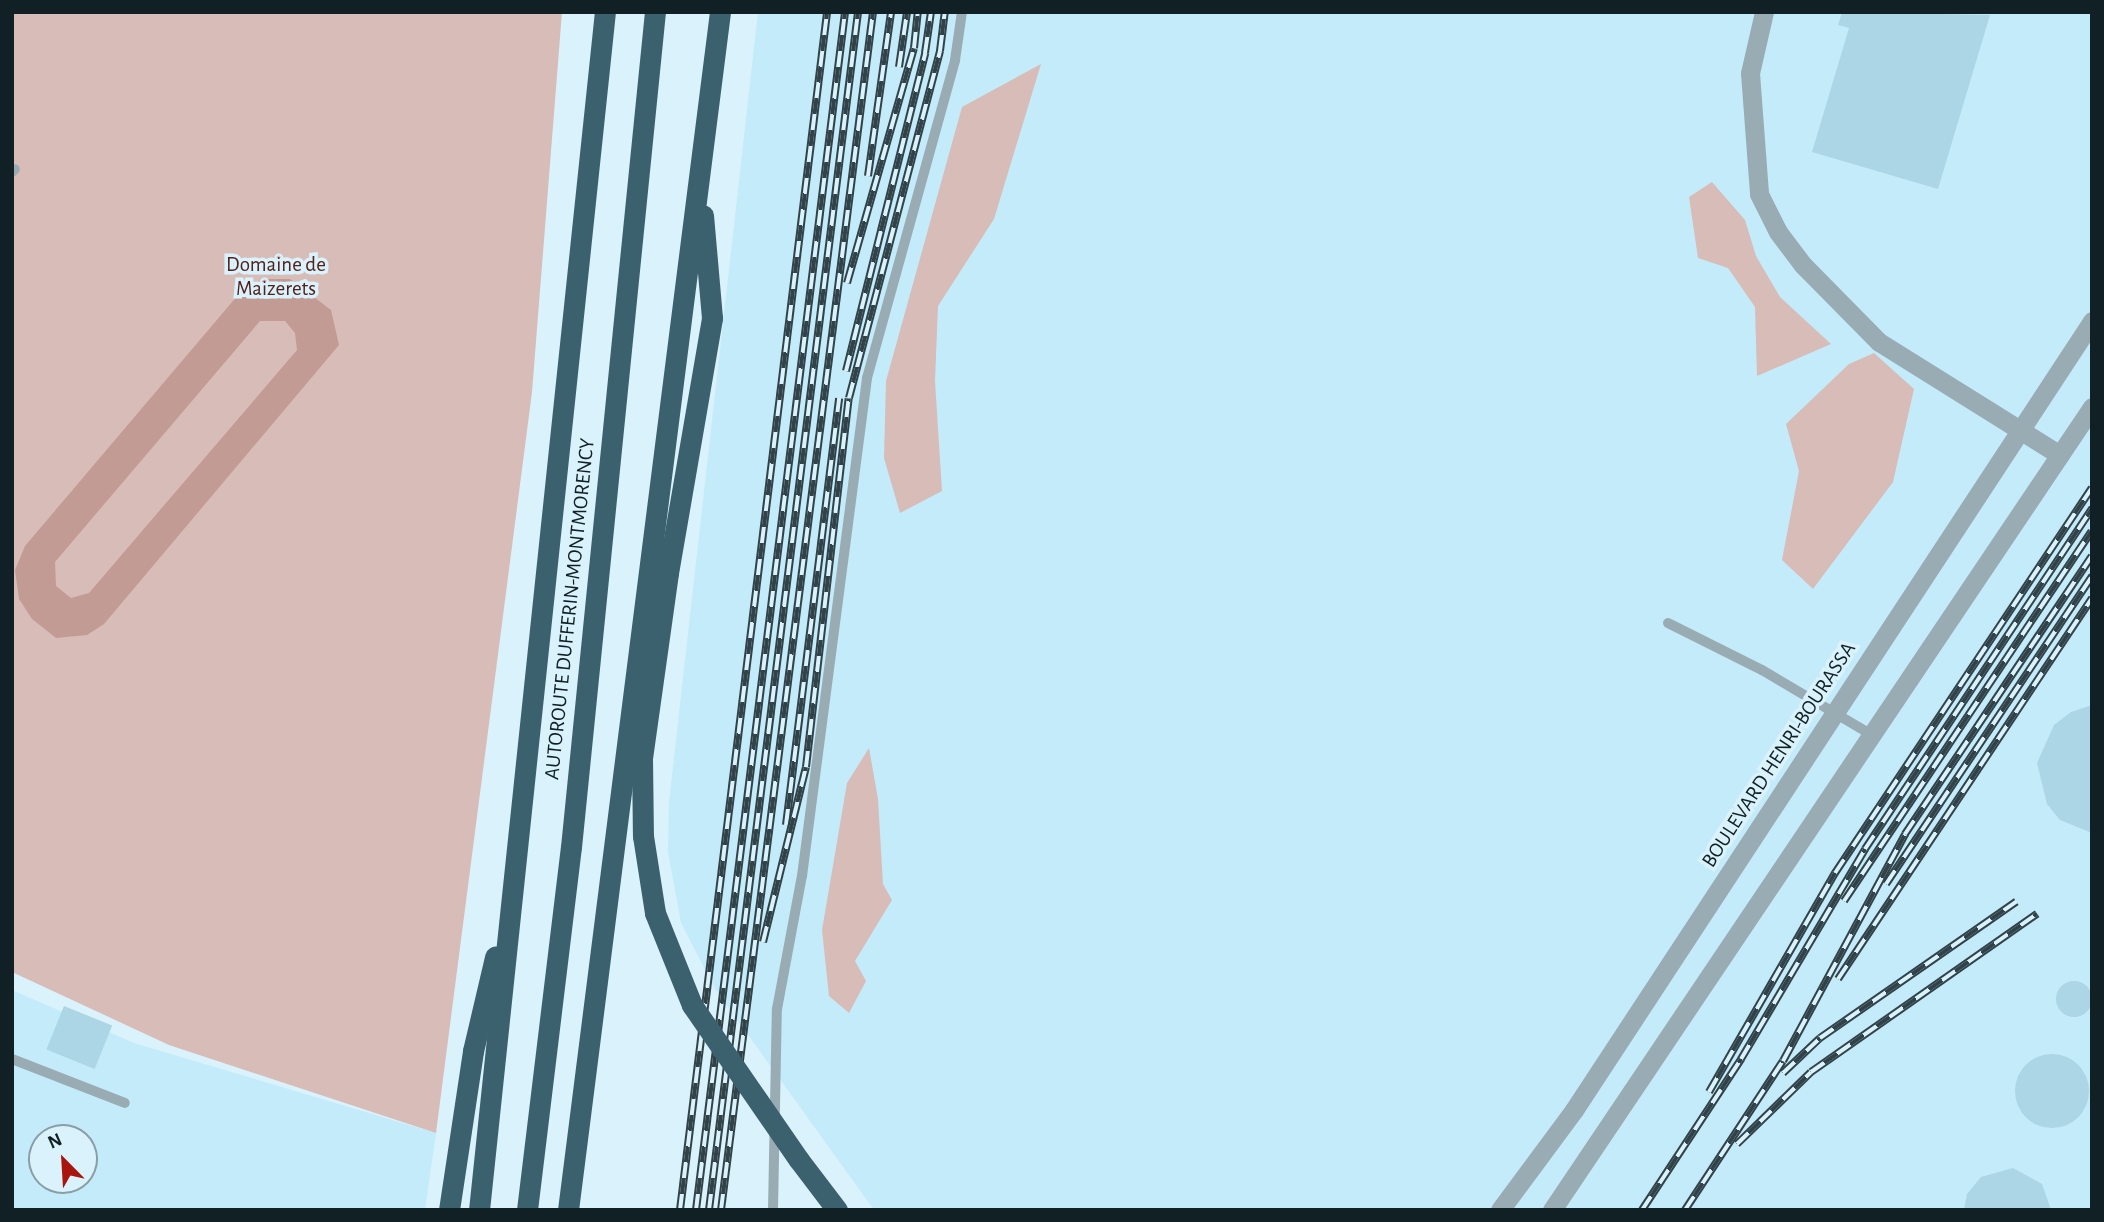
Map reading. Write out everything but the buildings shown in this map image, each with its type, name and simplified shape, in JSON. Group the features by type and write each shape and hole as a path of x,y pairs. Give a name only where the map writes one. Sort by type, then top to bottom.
{"highway":[{"name":"AUTOROUTE DUFFERIN-MONTMORENCY","path":"479,1210 604,12"},
{"name":"AUTOROUTE DUFFERIN-MONTMORENCY","path":"527,1210 570,847 655,12"},
{"path":"568,1210 607,871 699,192 720,12"},
{"path":"699,192 711,269 712,318 668,573 642,758 643,836 655,912 692,1005 837,1210"},
{"path":"449,1210 473,1051 515,874"}],"street":[{"path":"1765,12 1750,74 1759,194 1778,232 1803,265 1879,342 2060,455"},
{"name":"BOULEVARD HENRI-BOURASSA","path":"1500,1210 1574,1110 2092,321"},
{"path":"1552,1210 2092,407"}],"lane":[{"path":"773,1210 777,1009 802,876 867,377 955,60 962,12"},
{"path":"1668,623 1762,670 1872,735"},
{"path":"12,1059 125,1103"}],"shaded area":[{"path":"758,12 2092,12 2092,1210 874,1210 715,989 681,923 668,852 669,802"},
{"path":"266,279 290,279 331,310 339,345 104,624 87,635 56,638 32,619 19,599 15,570 25,546 238,295","holes":["260,321 285,321 295,333 297,350 89,593 71,598 56,586 55,562"]},
{"path":"12,990 134,1043 436,1133 425,1210 12,1210"}],"green space":[{"name":"Domaine de Maizerets","path":"12,12 562,12 532,392 436,1133 169,1045 12,972"},
{"path":"1041,64 994,219 938,306 935,381 942,491 900,513 884,458 886,381 962,107"},
{"path":"1712,182 1745,220 1756,256 1780,297 1831,344 1757,376 1755,307 1728,268 1698,258 1689,197"},
{"path":"1874,353 1914,389 1893,482 1813,589 1782,560 1799,471 1786,424 1849,364"},
{"path":"869,748 878,799 883,884 892,900 855,961 866,981 849,1013 829,996 822,930 847,783"}],"railway":[{"path":"680,1210 827,12"},
{"path":"696,1210 845,12"},
{"path":"709,1210 858,12"},
{"path":"721,1210 873,12"},
{"path":"868,176 891,12"},
{"path":"899,67 907,12"},
{"path":"847,283 914,48 918,12"},
{"path":"846,371 925,53 931,12"},
{"path":"763,942 806,767 849,398 940,51 945,12"},
{"path":"786,825 839,398"},
{"path":"1709,1092 1835,873 2092,488"},
{"path":"1642,1210 1741,1059 1865,849 2092,508"},
{"path":"1844,901 2092,531"},
{"path":"1685,1210 1783,1061 1905,834 2092,556"},
{"path":"1886,884 2092,576"},
{"path":"1838,979 2092,598"},
{"path":"1783,1073 1820,1038 2016,902"},
{"path":"1737,1144 1811,1072 2037,914"}]}
